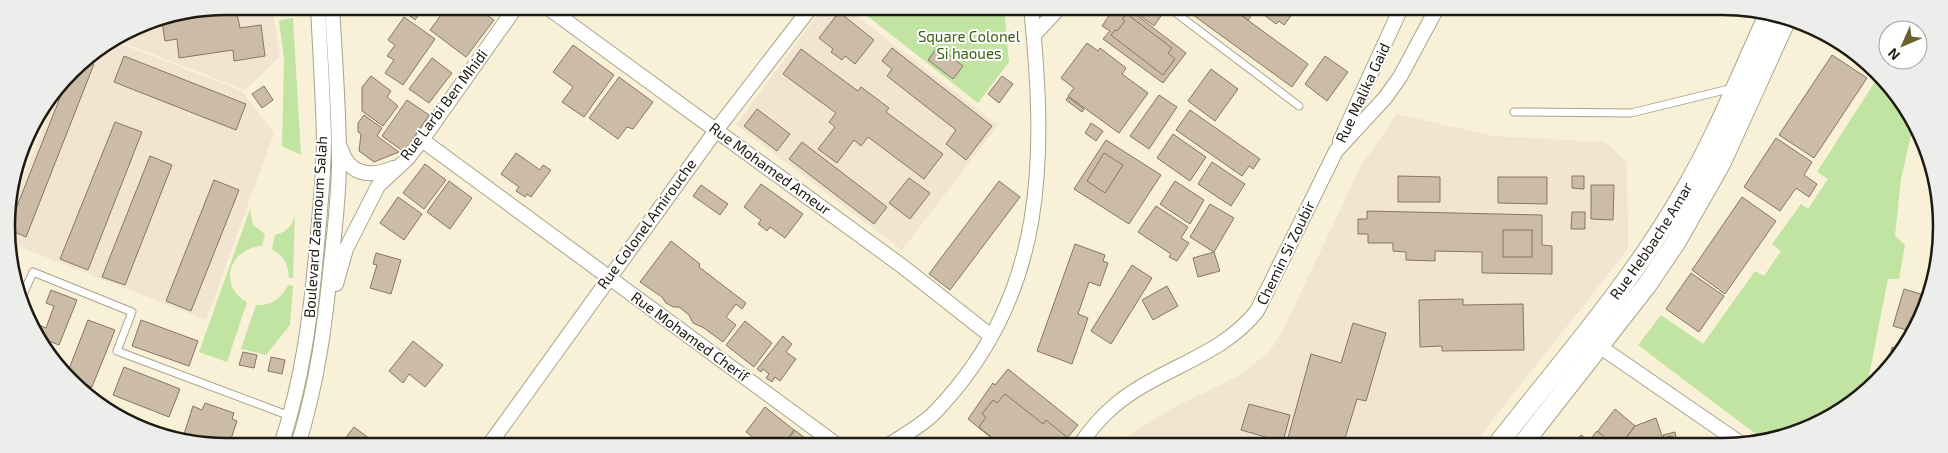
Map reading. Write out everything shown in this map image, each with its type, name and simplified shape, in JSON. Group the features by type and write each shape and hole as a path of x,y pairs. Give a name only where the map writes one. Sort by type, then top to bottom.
{"main road":[{"name":"Rue Hebbache Amar","path":"1502,438 1643,257 1684,192 1766,20"},
{"name":"Rue Hebbache Amar","path":"1527,438 1647,285 1676,242 1721,163 1784,24"}],"street":[{"name":"Boulevard Zaamoum Salah","path":"283,438 291,416 306,351 322,194 324,140 318,15"},
{"name":"Boulevard Zaamoum Salah","path":"300,438 309,411 327,313 337,209 339,140 332,15"},
{"name":"Rue Larbi Ben Mhidi","path":"327,313 346,249 358,222 378,186 398,165 407,159 422,140 510,15"},
{"name":"Rue Mohamed Ameur","path":"558,15 717,129 902,266 990,336"},
{"name":"Rue Colonel Amirouche","path":"493,438 717,129 805,15"},
{"path":"899,438 937,411 975,364 1006,307 1018,275 1031,230 1038,178 1040,133 1032,15"},
{"path":"1034,35 1053,15"},
{"name":"Rue Malika Gaid","path":"1336,151 1398,15"},
{"name":"Chemin Si Zoubir","path":"1086,438 1116,405 1229,339 1246,325 1257,311 1336,151 1385,98 1414,52 1433,15"},
{"path":"339,140 346,162 361,173 381,173 398,165"},
{"name":"Rue Mohamed Cherif","path":"422,140 827,438"},
{"path":"1599,346 1733,438"}],"lane":[{"path":"1177,15 1299,106"},
{"path":"1514,112 1631,113 1734,88 1752,95"},
{"path":"25,290 33,272 132,312 117,351 291,416"}],"shaded area":[{"path":"213,15 273,15 280,56 245,90 123,42 159,26 185,19"},
{"path":"817,15 855,15 998,125 902,250 736,125"},
{"path":"120,44 242,91 274,133 206,320 16,245 15,213 18,190 51,109 67,87 87,67"},
{"path":"1397,114 1493,136 1605,142 1627,162 1628,249 1479,438 1124,438 1171,409 1240,375 1269,352 1281,334 1361,166"}],"green space":[{"name":"Square Colonel Si haoues","path":"866,15 1005,15 1009,62 978,103"},
{"path":"293,18 301,155 282,146 284,60 279,20"},
{"path":"1875,81 1897,109 1911,134 1901,179 1895,236 1905,245 1899,279 1888,279 1868,379 1827,410 1789,427 1757,435 1638,345 1661,315 1703,344 1755,271 1764,276 1781,251 1772,244 1801,204 1808,209 1828,179 1817,172"},
{"path":"250,209 253,225 265,234 262,246 251,248 242,253 235,260 231,268 230,278 232,287 247,302 227,362 199,352"},
{"path":"295,212 293,278 289,278 285,261 272,249 275,235 289,227"},
{"path":"288,285 293,286 290,325 266,355 241,349 256,305 275,301"}],"building":[{"path":"213,15 237,15 240,28 261,25 265,56 234,61 233,50 179,58 177,39 165,41 162,25"},
{"path":"409,15 419,15 415,20"},
{"path":"441,15 487,15 494,20 466,57 430,30"},
{"path":"837,15 843,15 874,40 855,64 845,56 842,60 831,52 833,49 819,38"},
{"path":"1110,15 1136,15 1186,53 1163,83 1103,39 1110,31 1102,26"},
{"path":"1128,15 1172,48 1168,53 1175,59 1163,75 1111,35 1125,21 1122,19"},
{"path":"1139,15 1162,15 1154,26"},
{"path":"1193,15 1241,15 1308,64 1292,87"},
{"path":"1242,15 1252,15 1248,20"},
{"path":"1264,15 1292,15 1284,25 1279,21 1276,24"},
{"path":"404,17 435,39 403,85 385,73 394,60 387,56 395,45 388,40"},
{"path":"1087,43 1098,51 1100,48 1126,68 1122,74 1148,93 1119,133 1068,96 1074,88 1061,78"},
{"path":"573,45 614,75 584,117 562,102 573,87 553,72"},
{"path":"938,46 963,66 953,79 928,60"},
{"path":"892,48 992,126 966,160 946,144 956,130 887,76 892,69 882,61"},
{"path":"801,49 858,91 861,87 889,108 886,112 943,154 924,179 868,137 861,146 854,140 837,163 818,149 835,127 829,122 836,113 783,74"},
{"path":"1832,55 1867,78 1814,158 1779,135"},
{"path":"124,56 246,104 236,130 114,82"},
{"path":"1325,56 1348,72 1327,101 1305,84"},
{"path":"432,58 452,73 429,103 409,89"},
{"path":"94,64 26,237 15,232 15,210 61,95 87,67"},
{"path":"1211,69 1238,89 1215,121 1188,101"},
{"path":"371,76 391,91 387,97 398,106 383,126 362,111 362,87"},
{"path":"1002,76 1013,84 999,103 988,94"},
{"path":"619,77 653,102 633,129 627,127 618,139 589,118"},
{"path":"264,86 273,100 262,108 252,94"},
{"path":"1159,95 1177,107 1149,149 1130,136"},
{"path":"1068,97 1084,109 1082,112 1066,100"},
{"path":"407,100 429,115 404,152 382,136"},
{"path":"757,109 790,134 777,151 744,126"},
{"path":"1190,110 1260,159 1253,169 1249,166 1242,176 1176,130"},
{"path":"364,115 382,128 377,136 399,152 374,162 359,151 361,134 358,132 358,123"},
{"path":"115,122 142,132 88,270 60,259"},
{"path":"1091,123 1103,131 1096,141 1085,133"},
{"path":"1173,134 1206,157 1190,181 1157,158"},
{"path":"1776,138 1812,162 1804,175 1817,184 1809,197 1796,188 1780,211 1744,187"},
{"path":"1106,140 1161,175 1129,224 1074,189"},
{"path":"802,142 887,207 874,224 789,159"},
{"path":"516,153 540,170 543,165 551,170 531,197 527,194 525,197 516,191 519,187 501,174"},
{"path":"1104,153 1123,165 1105,193 1087,181"},
{"path":"150,156 172,165 125,285 102,277"},
{"path":"1212,162 1245,184 1231,206 1198,184"},
{"path":"425,164 446,180 424,209 403,193"},
{"path":"1398,176 1440,177 1440,202 1398,202"},
{"path":"1572,176 1584,176 1584,189 1572,188"},
{"path":"1498,177 1547,177 1547,204 1498,203"},
{"path":"909,178 930,193 910,219 889,203"},
{"path":"214,180 239,190 191,311 166,301"},
{"path":"449,181 472,198 450,229 427,212"},
{"path":"999,181 1020,197 950,290 929,274"},
{"path":"1175,181 1204,200 1190,224 1160,204"},
{"path":"761,184 803,214 785,238 770,227 767,231 758,224 761,220 744,207"},
{"path":"701,185 728,204 720,215 693,196"},
{"path":"1591,185 1614,185 1613,220 1591,219"},
{"path":"398,197 422,214 404,240 380,223"},
{"path":"1742,197 1776,221 1725,294 1692,270"},
{"path":"1210,204 1234,218 1214,252 1190,237"},
{"path":"1156,206 1188,227 1181,238 1189,243 1177,261 1169,257 1171,254 1138,232"},
{"path":"1367,211 1542,215 1542,245 1552,246 1552,274 1482,273 1482,252 1435,251 1435,261 1406,260 1406,252 1393,251 1393,243 1368,243 1368,234 1358,234 1358,219 1367,219"},
{"path":"1572,212 1585,212 1585,229 1571,229"},
{"path":"1503,230 1532,230 1532,257 1503,257"},
{"path":"671,241 700,264 699,267 746,303 742,309 736,304 726,317 736,325 723,342 704,328 693,323 689,315 679,307 673,307 666,303 662,297 640,282"},
{"path":"1075,244 1105,255 1103,261 1108,263 1100,286 1089,282 1078,314 1088,318 1072,364 1037,351"},
{"path":"1214,252 1220,271 1198,277 1193,258"},
{"path":"376,253 401,260 391,294 370,288 377,265 373,264"},
{"path":"1132,265 1152,278 1111,344 1091,331"},
{"path":"1691,273 1724,296 1699,332 1666,309"},
{"path":"1167,286 1178,306 1153,320 1142,300"},
{"path":"1904,289 1922,294 1906,330 1893,326"},
{"path":"51,290 77,300 59,345 49,341 40,325 46,328 54,306 46,303"},
{"path":"1463,299 1463,305 1523,304 1524,350 1442,351 1442,346 1420,347 1419,300"},
{"path":"88,320 115,330 92,387 85,384 69,368"},
{"path":"141,320 198,341 189,366 132,346"},
{"path":"745,321 772,343 754,367 726,345"},
{"path":"1353,323 1386,333 1366,401 1357,399 1345,438 1288,438 1311,354 1341,363"},
{"path":"783,336 792,344 786,352 796,359 780,381 775,377 772,382 766,378 769,374 763,369 761,372 757,369"},
{"path":"413,341 443,365 425,387 409,374 403,383 389,371"},
{"path":"243,352 257,355 254,368 239,365"},
{"path":"271,357 285,360 282,374 268,371"},
{"path":"124,367 180,389 169,417 113,395"},
{"path":"1008,369 1078,425 1067,438 991,438 968,419 993,383 995,385"},
{"path":"1005,394 1043,424 1046,420 1068,438 992,438 979,427 986,417 982,414 993,400 997,403"},
{"path":"205,403 234,413 232,419 237,421 231,438 213,438 184,434 193,406 202,410"},
{"path":"1249,404 1290,415 1284,438 1269,438 1241,430"},
{"path":"765,407 794,430 788,438 754,438 746,432"},
{"path":"1615,409 1635,426 1626,438 1592,438"},
{"path":"1656,418 1663,438 1626,438 1635,426"},
{"path":"354,427 369,438 345,438"},
{"path":"795,430 805,438 789,438"},
{"path":"1597,431 1606,438 1591,438"},
{"path":"1675,432 1676,438 1664,438 1663,435"}]}
